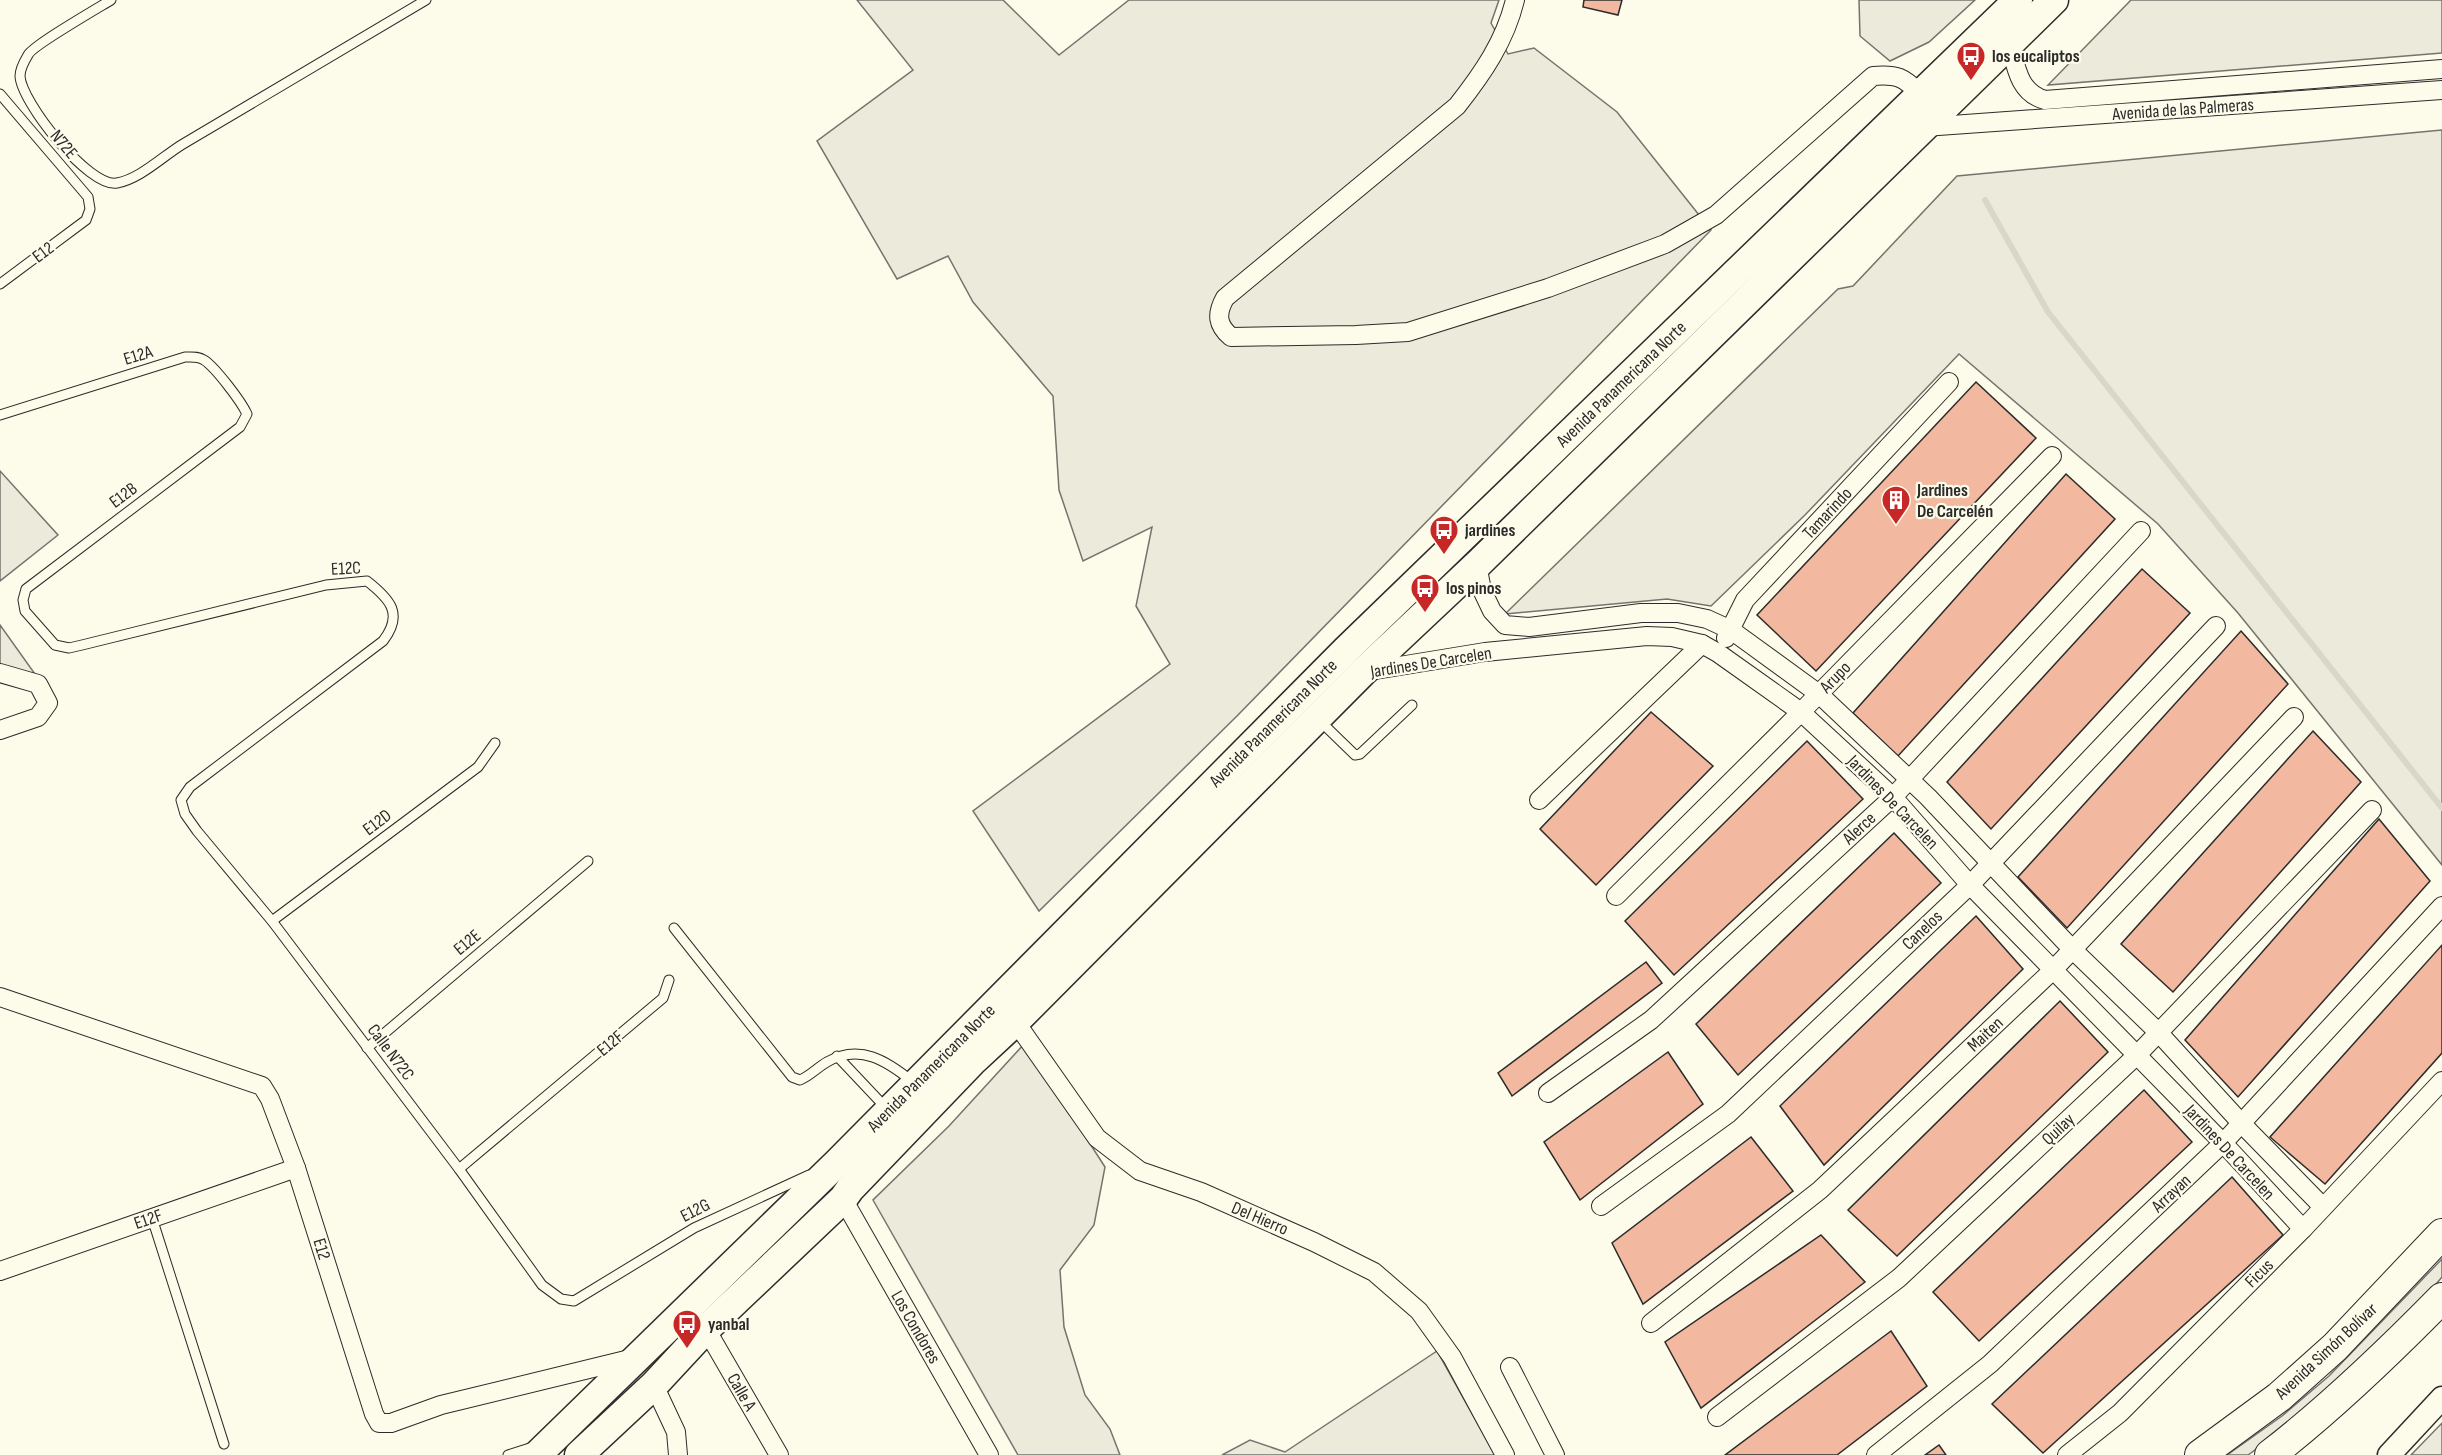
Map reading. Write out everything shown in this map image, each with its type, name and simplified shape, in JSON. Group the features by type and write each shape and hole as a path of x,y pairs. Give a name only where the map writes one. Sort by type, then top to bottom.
{"highway":[{"name":"Avenida Simón Bolívar","path":"2199,1455 2279,1397 2335,1347 2442,1234"},
{"path":"2270,1455 2341,1394 2410,1331 2442,1298"}],"main road":[{"name":"Avenida Panamericana Norte","path":"543,1448 837,1163 1346,650 2018,0"},
{"name":"Avenida Panamericana Norte","path":"579,1455 654,1384 706,1329 843,1199 972,1062 1015,1022 1317,717 1480,562 2054,0"}],"street":[{"path":"1515,0 1509,25 1484,72 1457,106 1225,298 1219,309 1218,320 1222,330 1231,337 1408,332 1548,288 1665,244 1716,215 1873,76 1890,74 1902,78 1920,94"},
{"name":"Avenida de las Palmeras","path":"2010,44 2024,87 2034,97 2045,100 2442,69"},
{"name":"Avenida de las Palmeras","path":"1924,127 2442,90"},
{"name":"Tamarindo","path":"1539,800 1731,630 1745,600 1949,382"},
{"name":"Arupo","path":"1616,896 1819,694 2052,456"},
{"name":"Alerce","path":"1548,1093 1651,1020 1911,780 2141,531"},
{"name":"Jardines De Carcelen","path":"1480,562 1479,575 1482,590 1492,611 1505,625 1529,627 1641,613 1678,613 1707,619 1731,630 1819,694 1911,780 2072,949 2158,1032 2323,1208"},
{"name":"Canelos","path":"1601,1206 1728,1114 1970,885 2216,626"},
{"name":"Jardines De Carcelen","path":"1362,673 1485,652 1647,636 1672,638 1710,648 1801,712 1893,797 1970,885 2223,1143 2303,1229"},
{"path":"0,673 38,684 48,703 38,717 0,730"},
{"name":"Maiten","path":"1651,1323 1820,1190 2052,971 2294,717"},
{"name":"Quilay","path":"1717,1417 1899,1278 2137,1055 2372,810"},
{"name":"Arrayan","path":"1876,1455 1990,1364 2223,1143 2442,906"},
{"name":"E12","path":"0,997 262,1086 270,1099 296,1168 374,1414 379,1423 391,1423 441,1405 637,1357"},
{"name":"Del Hierro","path":"1000,998 1097,1138 1140,1171 1201,1192 1314,1242 1374,1272 1419,1311 1452,1357 1505,1455"},
{"name":"Ficus","path":"2067,1455 2120,1413 2303,1229 2442,1081"},
{"name":"E12F","path":"0,1271 296,1168"},
{"name":"Los Condores","path":"843,1199 989,1455"},
{"name":"Calle A","path":"706,1329 779,1455"},
{"path":"1509,1367 1555,1455"},
{"path":"654,1384 676,1432 678,1455"},
{"path":"2389,1455 2442,1398"}],"lane":[{"path":"111,0 29,51 20,75 25,91 52,132 83,167 98,179 115,184 132,177 174,149 426,0"},
{"name":"N72E","path":"0,94 88,197 90,209 86,220"},
{"name":"E12","path":"0,284 86,220"},
{"name":"E12A","path":"0,415 185,357 197,357 206,361 243,404 247,414 240,427"},
{"name":"E12B","path":"27,589 240,427"},
{"name":"E12C","path":"27,589 23,600 26,611 55,645 69,648 326,585 367,581 386,595 394,615 392,629 383,641 190,787 181,800 185,814"},
{"path":"1317,717 1355,755 1412,705"},
{"name":"E12D","path":"272,921 478,767 495,743"},
{"name":"Calle N72C","path":"185,814 272,921 459,1169 542,1285 561,1299 574,1300"},
{"name":"E12E","path":"367,1048 588,861"},
{"path":"674,928 792,1077 800,1080 807,1078 817,1068 837,1056 857,1053 876,1057 890,1064 915,1083"},
{"name":"E12F","path":"459,1169 663,998 669,980"},
{"path":"837,1056 888,1111"},
{"name":"E12G","path":"574,1300 694,1228 837,1163"},
{"path":"152,1218 224,1444"},
{"path":"508,1455 543,1448"}],"shaded area":[{"path":"857,0 1003,0 1059,55 1129,0 1499,0 1491,23 1508,54 1534,48 1617,112 1711,230 1237,716 1039,911 973,811 1170,664 1136,606 1152,527 1083,561 1059,490 1053,396 973,302 948,256 897,279 817,141 913,70"},
{"path":"1859,0 1975,0 1929,42 1890,61 1860,36"},
{"path":"2131,0 2442,0 2442,53 2048,85"},
{"path":"2442,130 2442,865 2238,613 2158,524 1959,354 1805,515 1711,606 1667,599 1505,614 1838,289 1853,286 1957,176"},
{"path":"0,471 58,535 0,581"},
{"path":"0,625 35,674 0,670"},
{"path":"1025,1043 1105,1167 1094,1225 1060,1270 1064,1327 1085,1395 1110,1429 1120,1455 1018,1455 873,1200 949,1126"},
{"path":"2442,1259 2442,1277 2426,1296 2288,1426 2248,1455 2227,1455 2282,1416 2329,1376"},
{"path":"1437,1351 1495,1455 1222,1455 1250,1440 1285,1452"},
{"path":"2442,1423 2442,1455 2411,1455"}],"building":[{"path":"1584,0 1622,0 1618,15 1583,7"},
{"name":"Jardines De Carcelén","path":"1976,382 2036,438 1816,671 1757,615"},
{"name":"Jardines De Carcelén","path":"2066,474 2115,519 1898,756 1853,713"},
{"path":"2142,569 2190,613 1991,829 1947,782"},
{"path":"2241,631 2288,684 2067,928 2018,877"},
{"path":"1651,712 1713,766 1596,885 1540,829"},
{"path":"2313,731 2361,782 2173,992 2121,944"},
{"path":"1807,741 1863,799 1674,975 1625,921"},
{"path":"2379,819 2430,881 2238,1097 2185,1040"},
{"path":"1894,833 1941,883 1738,1075 1696,1024"},
{"path":"1976,916 2023,969 1824,1165 1780,1106"},
{"path":"2442,945 2442,1053 2325,1184 2270,1137"},
{"path":"1646,962 1662,983 1512,1096 1498,1073"},
{"path":"2060,1001 2108,1052 1897,1256 1848,1210"},
{"path":"1668,1052 1703,1104 1580,1200 1544,1142"},
{"path":"2144,1090 2192,1142 1979,1341 1933,1292"},
{"path":"1751,1137 1793,1191 1643,1304 1612,1243"},
{"path":"2232,1177 2283,1235 2043,1453 1992,1404"},
{"path":"1821,1235 1865,1282 1701,1408 1665,1342"},
{"path":"1891,1331 1927,1386 1837,1455 1725,1455"},
{"path":"1939,1445 1946,1455 1925,1455"}],"waterway":[{"path":"1985,200 2048,312 2442,808"}],"place":[{"name":"los eucaliptos","path":"1971,82"},
{"name":"Jardines De Carcelén","path":"1896,526"},
{"name":"jardines","path":"1444,556"},
{"name":"los pinos","path":"1425,614"},
{"name":"yanbal","path":"687,1350"}]}
